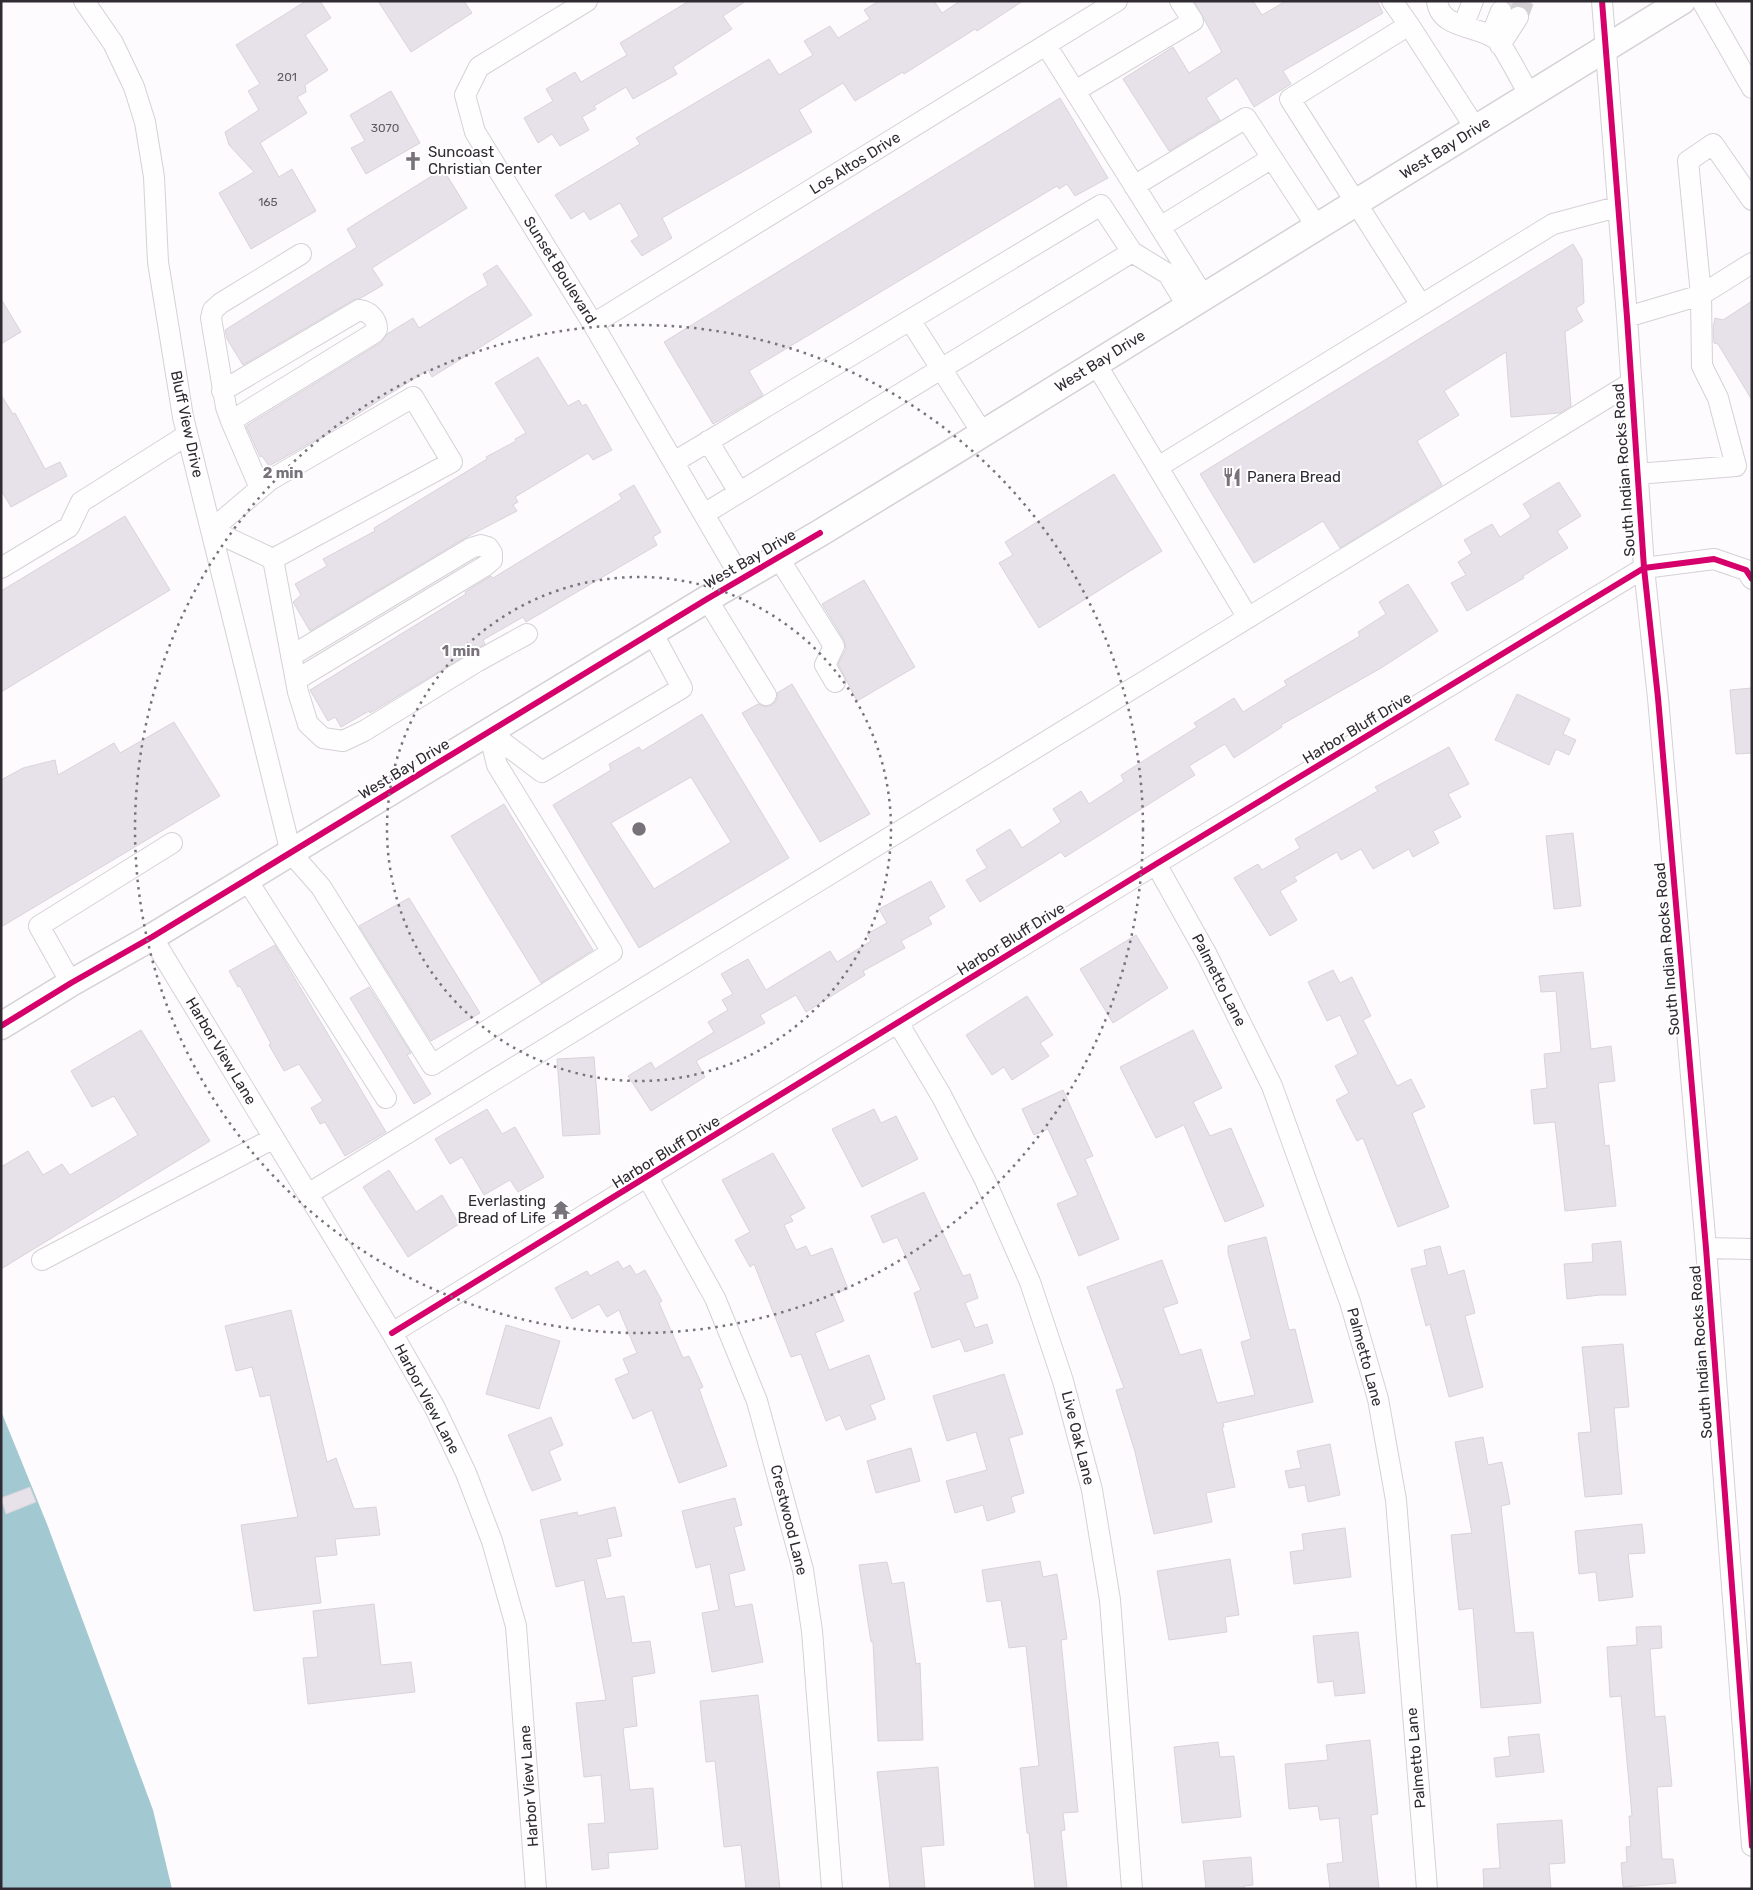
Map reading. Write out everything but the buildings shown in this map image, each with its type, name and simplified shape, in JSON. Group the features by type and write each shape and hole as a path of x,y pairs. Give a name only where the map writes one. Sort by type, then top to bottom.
{"main road":[{"name":"West Bay Drive","path":"1,1026 71,983 152,937 741,578 983,434 1682,1"}],"street":[{"name":"Bluff View Drive","path":"84,1 113,43 134,87 145,122 154,177 158,262 183,417 291,853"},
{"name":"Sunset Boulevard","path":"587,1 479,67 464,95 475,132 593,324 741,578"},
{"name":"Los Altos Drive","path":"593,324 1117,1"},
{"path":"1075,91 1193,21 1180,1"},
{"path":"1392,1 1409,24 1476,129"},
{"path":"1462,26 1473,1"},
{"name":"South Indian Rocks Road","path":"1602,1 1627,316 1644,568 1658,698 1706,1248 1752,1846"},
{"path":"1702,1 1752,88"},
{"path":"1440,10 1462,26 1495,41 1530,96"},
{"path":"1495,41 1510,14"},
{"path":"1409,24 1290,99 1421,305"},
{"path":"1046,45 1160,227 1196,302"},
{"path":"1134,186 1246,118 1317,227"},
{"path":"1637,474 1744,466 1718,398 1702,366 1701,295 1688,161 1713,144 1752,200"},
{"path":"1160,227 1272,158"},
{"path":"674,462 1101,205 1132,252 1168,274 1196,302"},
{"path":"1158,467 1552,224 1617,207"},
{"path":"704,514 1132,252"},
{"path":"260,488 231,422 222,390 211,318 213,310 221,303 301,254"},
{"path":"1627,316 1701,295 1752,263"},
{"path":"222,390 359,310 370,314 378,326 374,333 231,422"},
{"path":"910,320 983,434"},
{"path":"1096,364 1248,618"},
{"path":"308,1194 1631,383"},
{"path":"413,397 452,462 273,559 211,530 270,480 413,397"},
{"path":"1,568 68,527 81,502 187,435"},
{"path":"708,441 739,492"},
{"path":"291,656 471,548 481,545 488,547 492,553 492,560 485,566 296,680"},
{"path":"778,557 834,646 825,665 835,682"},
{"path":"273,559 296,680 308,724 323,738 343,741 364,731 478,661 527,634"},
{"path":"1644,568 1714,559 1746,570 1752,579"},
{"name":"Harbor Bluff Drive","path":"392,1334 1156,864 1644,568"},
{"path":"707,599 766,695"},
{"path":"489,732 542,772 682,688 652,632"},
{"path":"291,853 321,887 432,1065 612,952 497,765 489,732"},
{"path":"71,983 39,926 172,843"},
{"name":"Palmetto Lane","path":"1156,864 1207,955 1272,1086 1350,1302 1378,1399 1396,1500 1427,1889"},
{"path":"246,880 386,1098"},
{"name":"Harbor View Lane","path":"152,937 392,1334 435,1408 466,1473 492,1541 516,1626 536,1889"},
{"name":"Live Oak Lane","path":"898,1023 941,1095 985,1180 1030,1282 1063,1381 1092,1490 1110,1600 1132,1889"},
{"path":"42,1260 274,1138"},
{"name":"Crestwood Lane","path":"648,1178 715,1298 758,1401 803,1570 812,1631 832,1889"},
{"path":"1706,1248 1752,1249"}],"water":[{"path":"1,1411 47,1524 153,1810 172,1889 1,1889"}],"tunnel":[{"path":"1518,17 1524,1"}],"cycle path":[{"path":"1602,1 1627,317 1644,568 1658,698 1706,1248 1752,1846"},
{"path":"1,1026 71,983 152,937 707,599 820,533"},
{"path":"392,1333 1156,864 1644,568 1714,559 1746,570 1752,579"}],"place":[{"name":"Suncoast Christian Center","path":"413,161"},
{"name":"Panera Bread","path":"1232,477"},
{"name":"Everlasting Bread of Life","path":"561,1210"}]}
